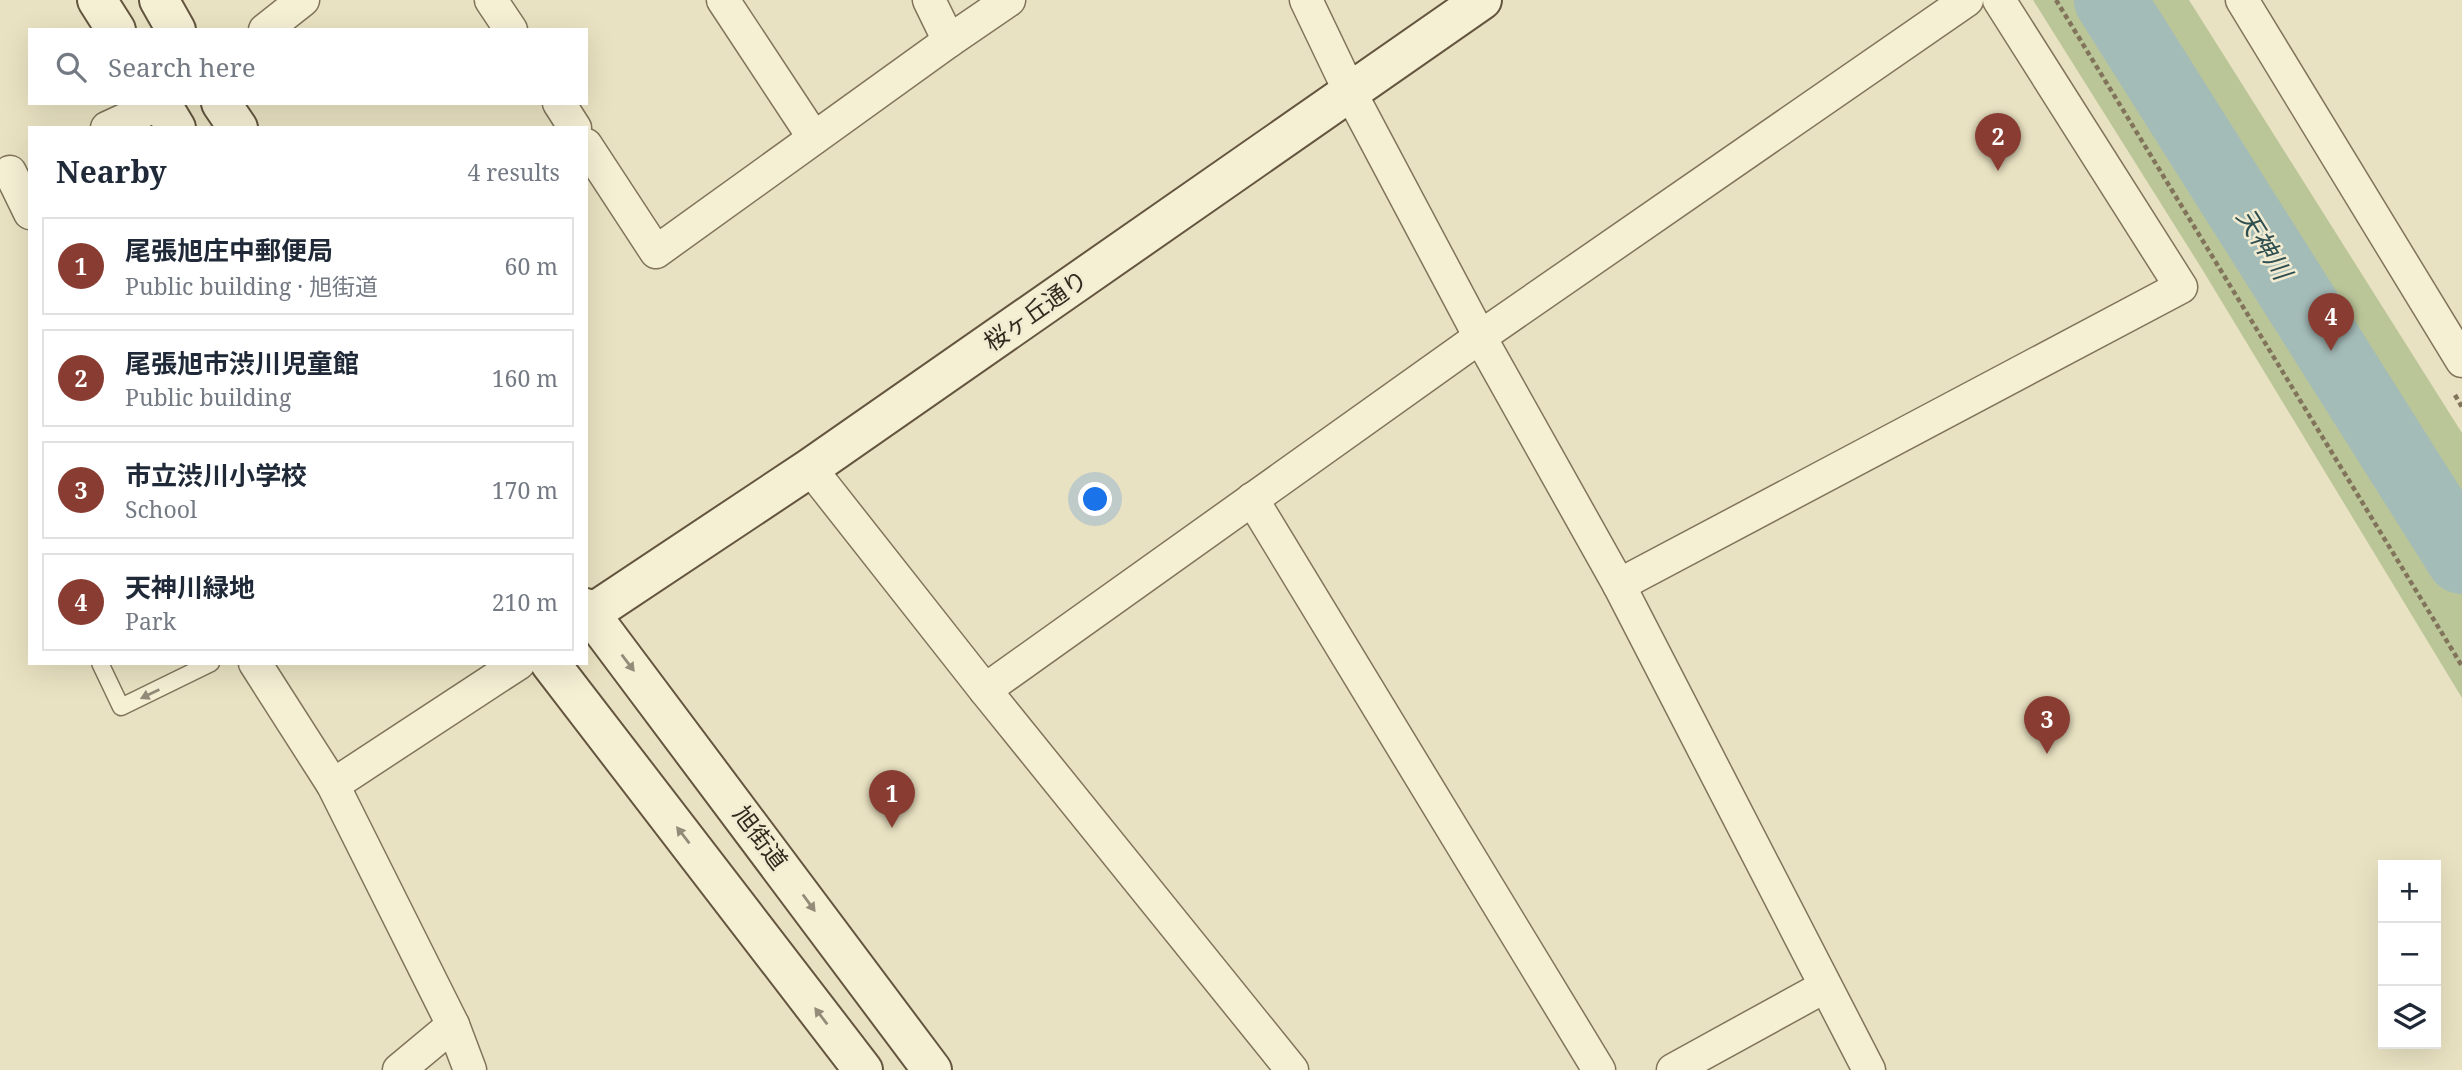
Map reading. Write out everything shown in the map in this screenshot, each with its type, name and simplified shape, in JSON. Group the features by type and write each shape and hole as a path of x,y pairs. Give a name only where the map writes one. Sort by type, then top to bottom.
{"street":[{"path":"97,0 115,28"},
{"path":"159,0 175,28"},
{"path":"268,28 303,0"},
{"path":"491,0 510,28"},
{"path":"723,0 814,138"},
{"path":"929,0 949,41"},
{"path":"588,148 656,252 1009,0"},
{"path":"1306,0 1350,92 1480,337 1619,585 1869,1070"},
{"name":"桜ヶ丘通り","path":"588,613 810,468 1482,0"},
{"path":"985,690 1480,337 1966,0"},
{"path":"1619,585 2181,287 1999,0"},
{"path":"2242,0 2462,362"},
{"path":"111,126 157,105"},
{"path":"162,105 175,126"},
{"path":"222,105 237,126"},
{"path":"560,105 574,126"},
{"path":"13,170 28,208"},
{"path":"810,468 985,690 1292,1070"},
{"path":"1252,499 1599,1070"},
{"name":"旭街道","path":"588,613 932,1070"},
{"path":"256,665 333,785 453,1025 470,1070"},
{"path":"333,785 516,665"},
{"path":"552,665 863,1070"},
{"path":"1673,1070 1824,987"},
{"path":"399,1070 453,1025"}],"lane":[{"path":"101,665 121,707 207,665"}],"path":[{"path":"2056,0 2462,666"}],"green space":[{"path":"2033,0 2189,0 2462,433 2462,698 2202,269"}],"waterway":[{"name":"天神川","path":"2110,0 2462,558"}],"place":[{"name":"尾張旭市渋川児童館","path":"1998,171"},
{"name":"天神川緑地","path":"2331,351"},
{"name":"市立渋川小学校","path":"2047,754"},
{"name":"尾張旭庄中郵便局","path":"892,828"}]}
